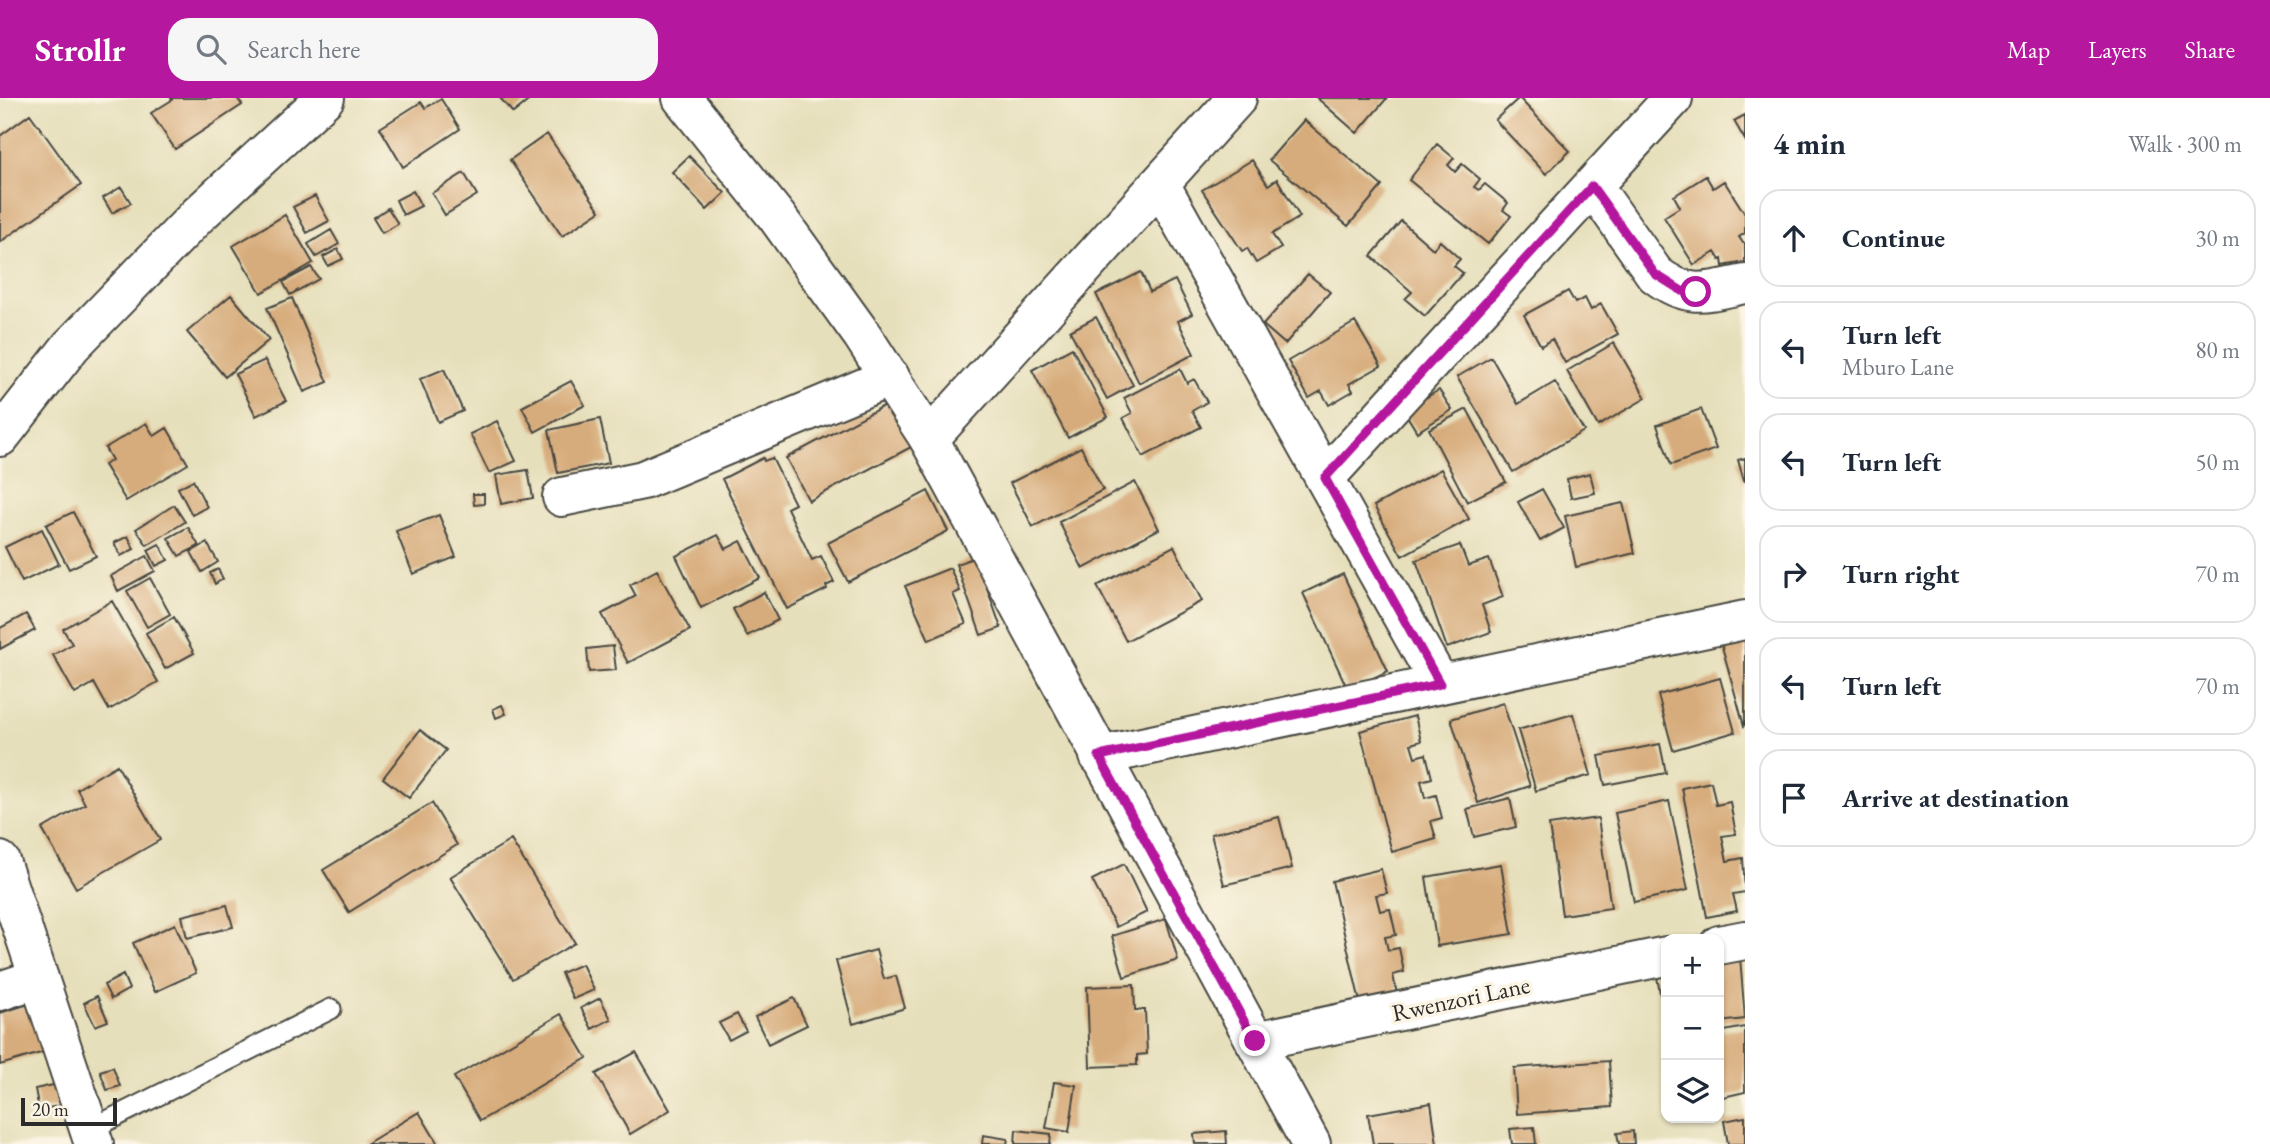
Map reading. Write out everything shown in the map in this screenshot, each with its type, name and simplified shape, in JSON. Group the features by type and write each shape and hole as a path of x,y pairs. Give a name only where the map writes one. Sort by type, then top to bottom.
{"street":[{"path":"0,437 71,346 198,215 325,98"},
{"path":"682,98 777,216 862,335 929,439 1311,1144"},
{"path":"929,439 1237,98"},
{"path":"1325,478 1673,98"},
{"path":"1160,184 1440,684"},
{"path":"1592,186 1655,274 1668,284 1682,291 1696,292 1745,284"},
{"path":"562,497 643,480 890,377"},
{"path":"1099,756 1745,620"},
{"path":"0,861 92,1137"},
{"path":"1724,944 1745,940"},
{"name":"Rwenzori Lane","path":"1255,1041 1661,957"},
{"path":"0,991 39,978"}],"lane":[{"path":"92,1137 331,1009"}],"building":[{"path":"171,98 237,98 242,105 175,149 151,113 172,100"},
{"path":"500,98 532,98 513,113"},
{"path":"1317,98 1387,98 1357,133"},
{"path":"1519,98 1570,151 1546,174 1495,120"},
{"path":"441,99 460,129 403,167 380,128 421,102 425,108"},
{"path":"30,114 81,185 0,242 0,136"},
{"path":"1745,115 1745,140 1734,121"},
{"path":"1304,120 1382,186 1348,226 1269,160"},
{"path":"547,134 600,211 562,236 510,160"},
{"path":"1437,144 1454,158 1448,165 1455,172 1462,164 1480,179 1474,187 1479,190 1485,184 1508,203 1503,210 1511,216 1488,244 1409,180"},
{"path":"689,156 725,193 707,210 672,172"},
{"path":"1252,160 1268,185 1277,179 1300,217 1272,234 1281,248 1256,263 1247,248 1242,251 1202,190"},
{"path":"464,173 477,195 445,215 432,193"},
{"path":"1706,176 1713,188 1724,181 1745,214 1745,233 1739,237 1745,243 1745,262 1723,266 1722,259 1720,260 1715,252 1694,265 1664,217 1680,207 1674,196"},
{"path":"121,187 131,203 112,213 103,198"},
{"path":"413,191 421,206 403,215 396,200"},
{"path":"315,196 329,221 307,233 293,207"},
{"path":"388,208 398,224 382,233 373,218"},
{"path":"285,215 313,263 261,293 233,246"},
{"path":"1401,221 1433,249 1440,241 1460,259 1454,266 1463,273 1425,316 1405,299 1412,292 1371,256"},
{"path":"331,230 339,244 316,257 308,244"},
{"path":"338,249 343,259 328,266 323,257"},
{"path":"311,267 319,279 290,295 283,282"},
{"path":"1141,272 1150,292 1175,280 1192,314 1178,321 1194,354 1139,383 1096,294"},
{"path":"1308,274 1330,292 1285,344 1263,325"},
{"path":"1568,291 1575,303 1585,298 1591,310 1601,304 1618,334 1565,363 1552,339 1541,346 1524,315"},
{"path":"231,295 269,340 225,377 187,332"},
{"path":"292,298 328,382 304,392 267,308"},
{"path":"1096,317 1133,385 1107,399 1070,331"},
{"path":"1355,322 1381,366 1349,384 1353,391 1329,405 1321,391 1309,398 1288,361"},
{"path":"1614,343 1646,398 1598,426 1567,371"},
{"path":"1072,348 1108,417 1068,438 1032,370"},
{"path":"1491,357 1518,404 1555,382 1584,431 1513,472 1457,377"},
{"path":"265,360 286,401 256,416 235,374"},
{"path":"444,369 463,411 438,422 420,379"},
{"path":"1180,369 1187,383 1194,379 1207,402 1192,411 1201,427 1143,457 1123,418 1132,413 1124,398"},
{"path":"571,381 585,405 535,432 522,407"},
{"path":"1439,390 1452,410 1417,432 1404,411"},
{"path":"889,403 913,446 809,501 786,458"},
{"path":"1467,409 1506,482 1467,502 1429,429"},
{"path":"1701,409 1716,449 1671,465 1657,425"},
{"path":"600,419 609,463 558,473 549,430"},
{"path":"497,421 516,461 489,473 470,434"},
{"path":"146,423 154,436 167,428 188,464 126,501 104,465 112,460 105,448"},
{"path":"1081,447 1103,490 1033,527 1010,483"},
{"path":"763,458 764,461 772,458 795,504 787,508 812,560 821,556 834,582 826,586 827,589 787,609 722,479"},
{"path":"1745,458 1745,481 1744,481 1738,460"},
{"path":"1441,469 1469,519 1402,556 1374,506"},
{"path":"528,470 533,498 501,504 496,475"},
{"path":"1590,473 1595,493 1571,498 1567,479"},
{"path":"193,480 207,507 192,515 178,488"},
{"path":"1135,482 1159,529 1083,569 1059,522"},
{"path":"1542,489 1564,528 1540,541 1518,502"},
{"path":"928,491 948,531 848,582 828,543"},
{"path":"473,494 484,494 484,504 474,505"},
{"path":"1623,503 1635,553 1576,567 1565,516"},
{"path":"174,505 185,522 147,545 136,529"},
{"path":"73,512 96,556 69,569 46,525"},
{"path":"439,515 456,557 413,574 396,531"},
{"path":"188,527 199,546 179,556 168,538"},
{"path":"42,529 59,564 22,582 5,547"},
{"path":"718,535 726,549 741,541 760,578 701,608 676,556"},
{"path":"128,536 134,549 121,556 114,543"},
{"path":"207,543 218,562 202,572 191,552"},
{"path":"159,544 168,560 156,566 148,550"},
{"path":"1460,545 1468,566 1489,559 1503,597 1482,605 1491,632 1447,648 1416,560"},
{"path":"1174,546 1202,601 1126,641 1097,586"},
{"path":"147,556 155,571 118,591 111,576"},
{"path":"976,557 1001,628 981,635 956,564"},
{"path":"950,568 960,591 953,594 966,624 929,640 905,586"},
{"path":"218,569 223,579 215,584 210,573"},
{"path":"657,570 690,630 628,663 602,614 636,596 630,585"},
{"path":"1343,574 1388,671 1348,690 1303,593"},
{"path":"150,578 170,614 147,627 127,591"},
{"path":"764,592 778,620 747,636 733,609"},
{"path":"112,601 158,682 109,710 94,683 75,694 53,655 72,644 63,629"},
{"path":"26,614 35,630 0,649 0,628"},
{"path":"174,617 194,653 165,669 146,633"},
{"path":"1745,636 1745,725 1744,726 1721,643"},
{"path":"613,646 616,670 589,672 587,649"},
{"path":"1720,678 1735,732 1673,750 1658,695"},
{"path":"1503,703 1530,786 1478,803 1451,719"},
{"path":"502,705 506,714 496,718 493,709"},
{"path":"1573,714 1591,775 1536,791 1518,730"},
{"path":"1415,716 1421,741 1411,744 1415,757 1426,754 1432,778 1421,781 1425,798 1436,795 1442,818 1431,821 1436,839 1392,852 1360,731"},
{"path":"420,730 446,750 409,798 383,778"},
{"path":"1660,744 1666,773 1605,785 1599,756"},
{"path":"117,765 160,840 76,888 42,829 85,804 77,789"},
{"path":"1711,782 1716,805 1730,802 1736,834 1722,836 1727,861 1743,858 1745,892 1733,894 1737,911 1707,917 1682,788"},
{"path":"1510,798 1516,827 1474,837 1467,809"},
{"path":"1669,801 1688,890 1634,902 1615,813"},
{"path":"432,803 457,845 349,912 323,870"},
{"path":"1279,817 1292,868 1224,885 1211,834"},
{"path":"1598,818 1611,908 1562,915 1549,825"},
{"path":"511,840 575,943 513,979 450,877"},
{"path":"1124,864 1147,912 1116,927 1092,880"},
{"path":"1501,864 1512,934 1437,946 1426,877"},
{"path":"1381,869 1387,893 1376,895 1380,911 1390,909 1396,935 1385,937 1388,950 1399,948 1404,972 1393,975 1397,994 1360,1002 1332,881"},
{"path":"227,905 233,927 187,938 182,916"},
{"path":"1166,919 1178,960 1124,977 1112,936"},
{"path":"175,924 196,973 155,992 133,943"},
{"path":"876,950 884,979 896,976 905,1008 853,1024 836,961"},
{"path":"1740,957 1745,1019 1724,1021 1724,959"},
{"path":"582,964 594,990 573,999 561,973"},
{"path":"123,975 129,989 111,999 104,985"},
{"path":"1661,976 1661,998 1657,977"},
{"path":"1134,985 1135,1010 1145,1010 1147,1054 1137,1055 1137,1065 1090,1067 1087,987"},
{"path":"97,996 108,1021 95,1026 84,1003"},
{"path":"600,998 611,1019 592,1029 581,1008"},
{"path":"794,998 807,1025 768,1044 755,1017"},
{"path":"29,1004 44,1052 0,1065 0,1013"},
{"path":"561,1014 587,1058 480,1121 454,1077"},
{"path":"737,1014 746,1031 729,1040 719,1023"},
{"path":"1745,1027 1745,1092 1724,1097 1724,1060 1724,1031"},
{"path":"636,1052 670,1110 630,1134 596,1074"},
{"path":"1609,1061 1612,1107 1517,1114 1514,1068"},
{"path":"113,1067 120,1086 107,1090 100,1071"},
{"path":"1054,1082 1076,1085 1069,1132 1046,1128"},
{"path":"58,1084 63,1105 39,1110 35,1089"},
{"path":"1431,1103 1437,1144 1373,1144 1368,1114"},
{"path":"419,1112 438,1144 366,1144"},
{"path":"1745,1117 1745,1144 1728,1144 1724,1121"},
{"path":"1534,1127 1536,1144 1512,1144 1510,1129"},
{"path":"1016,1130 1051,1134 1050,1144 1015,1144"},
{"path":"1226,1131 1227,1144 1195,1144 1194,1134"},
{"path":"1633,1131 1634,1144 1619,1144 1617,1133"},
{"path":"983,1135 1008,1139 1007,1144 982,1144"}],"route":[{"path":"1255,1041 1099,756 1440,684 1325,478 1592,186 1655,274 1682,291 1696,292"}]}
